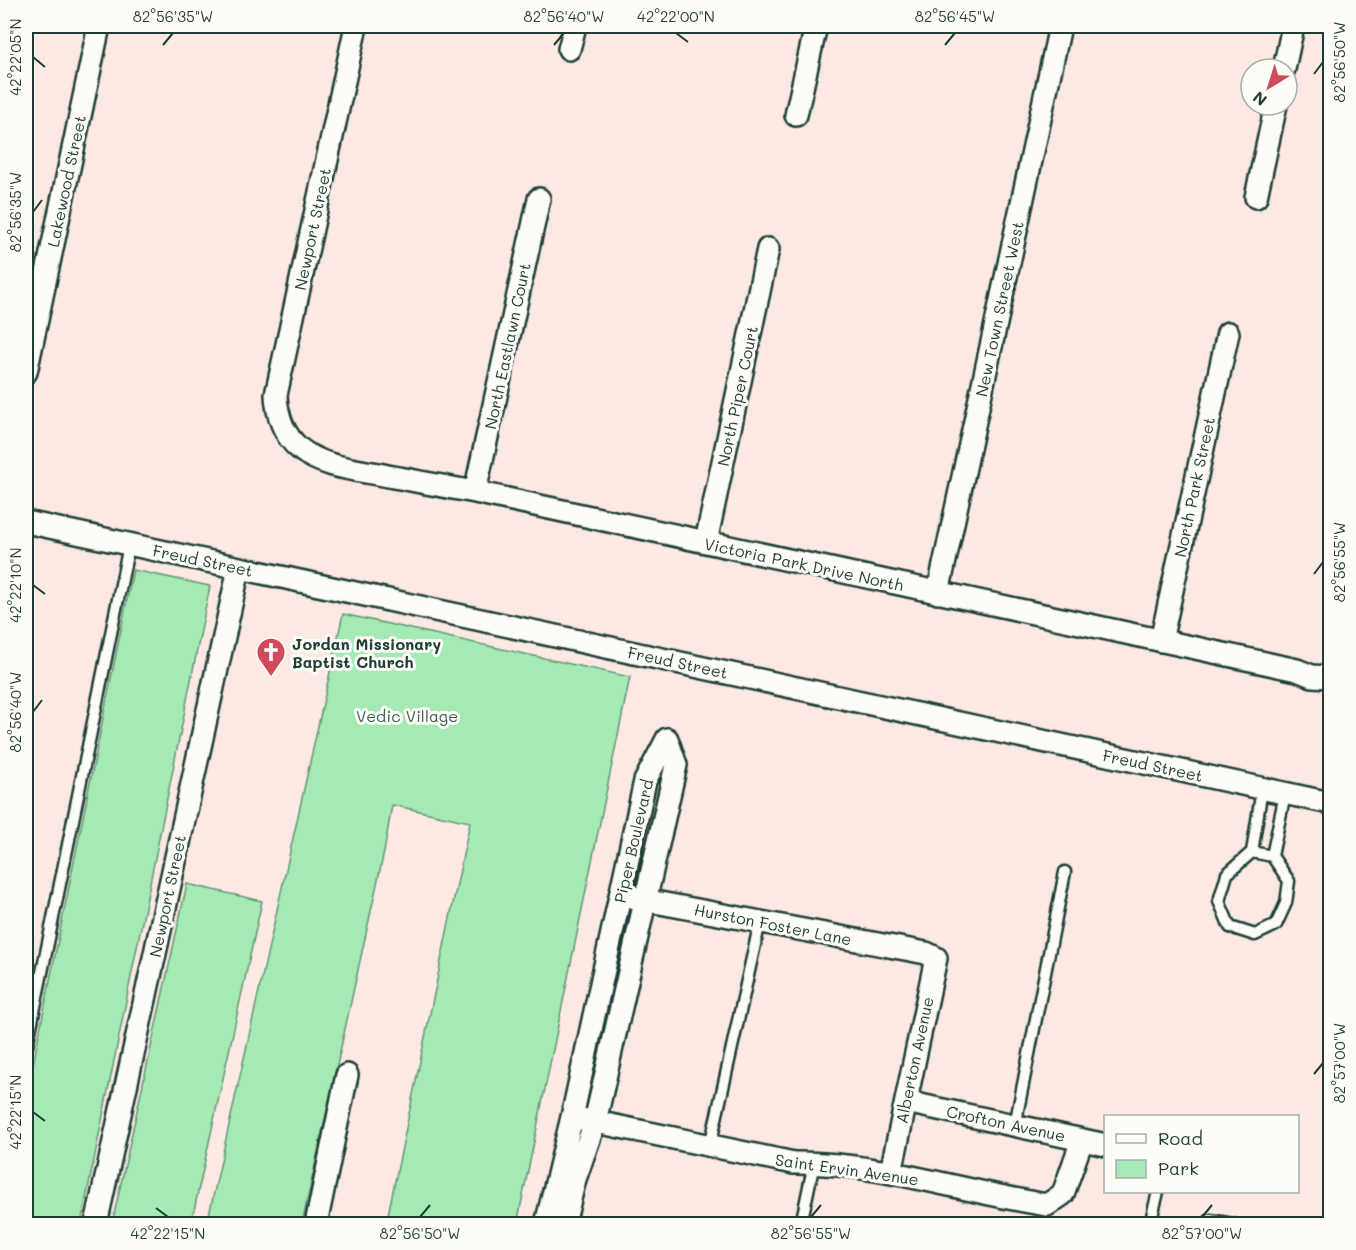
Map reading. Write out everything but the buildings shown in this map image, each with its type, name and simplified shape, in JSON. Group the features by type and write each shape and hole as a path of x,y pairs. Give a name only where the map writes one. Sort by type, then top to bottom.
{"street":[{"name":"Lakewood Street","path":"26,372 99,26"},
{"name":"Newport Street","path":"286,432 277,406 278,384 356,26"},
{"path":"569,49 574,26"},
{"path":"796,114 816,26"},
{"name":"New Town Street West","path":"938,593 1060,26"},
{"path":"1287,57 1293,26"},
{"path":"1256,197 1273,117"},
{"name":"North Eastlawn Court","path":"475,492 539,199"},
{"name":"North Piper Court","path":"706,542 768,249"},
{"name":"North Park Street","path":"1161,641 1228,333"},
{"name":"Victoria Park Drive North","path":"286,432 308,455 344,467 475,492 1297,670 1312,676 1330,677"},
{"name":"Freud Street","path":"26,522 1330,803"},
{"name":"Newport Street","path":"96,1224 239,568"},
{"name":"Piper Boulevard","path":"546,1224 572,1117 645,781 667,739 676,765 596,1122 576,1179 564,1224"},
{"name":"Hurston Foster Lane","path":"621,894 926,953"},
{"name":"Alberton Avenue","path":"891,1172 936,958 926,953"},
{"path":"316,1224 348,1075"},
{"name":"Crofton Avenue","path":"906,1102 1104,1145"},
{"name":"Saint Ervin Avenue","path":"572,1117 794,1163 814,1163 891,1172 1047,1205 1063,1194 1082,1140"}],"lane":[{"path":"26,1051 129,544"},
{"path":"1252,852 1272,856 1290,881 1286,903 1276,925 1255,935 1230,927 1219,901 1227,874 1252,852 1262,789"},
{"path":"1272,856 1285,794"},
{"path":"1015,1125 1065,872"},
{"path":"710,1146 760,922"},
{"path":"801,1224 814,1163"},
{"path":"1150,1224 1158,1193"},
{"path":"1206,1224 1210,1220 1233,1224"}],"green space":[{"path":"133,570 210,586 81,1224 26,1224 26,1099"},
{"name":"Vedic Village","path":"343,614 630,677 517,1224 386,1224 470,822 392,805 384,852 302,1224 207,1224"},
{"path":"187,884 262,901 191,1224 112,1224"}],"place":[{"name":"Jordan Missionary Baptist Church","path":"271,678"}]}
